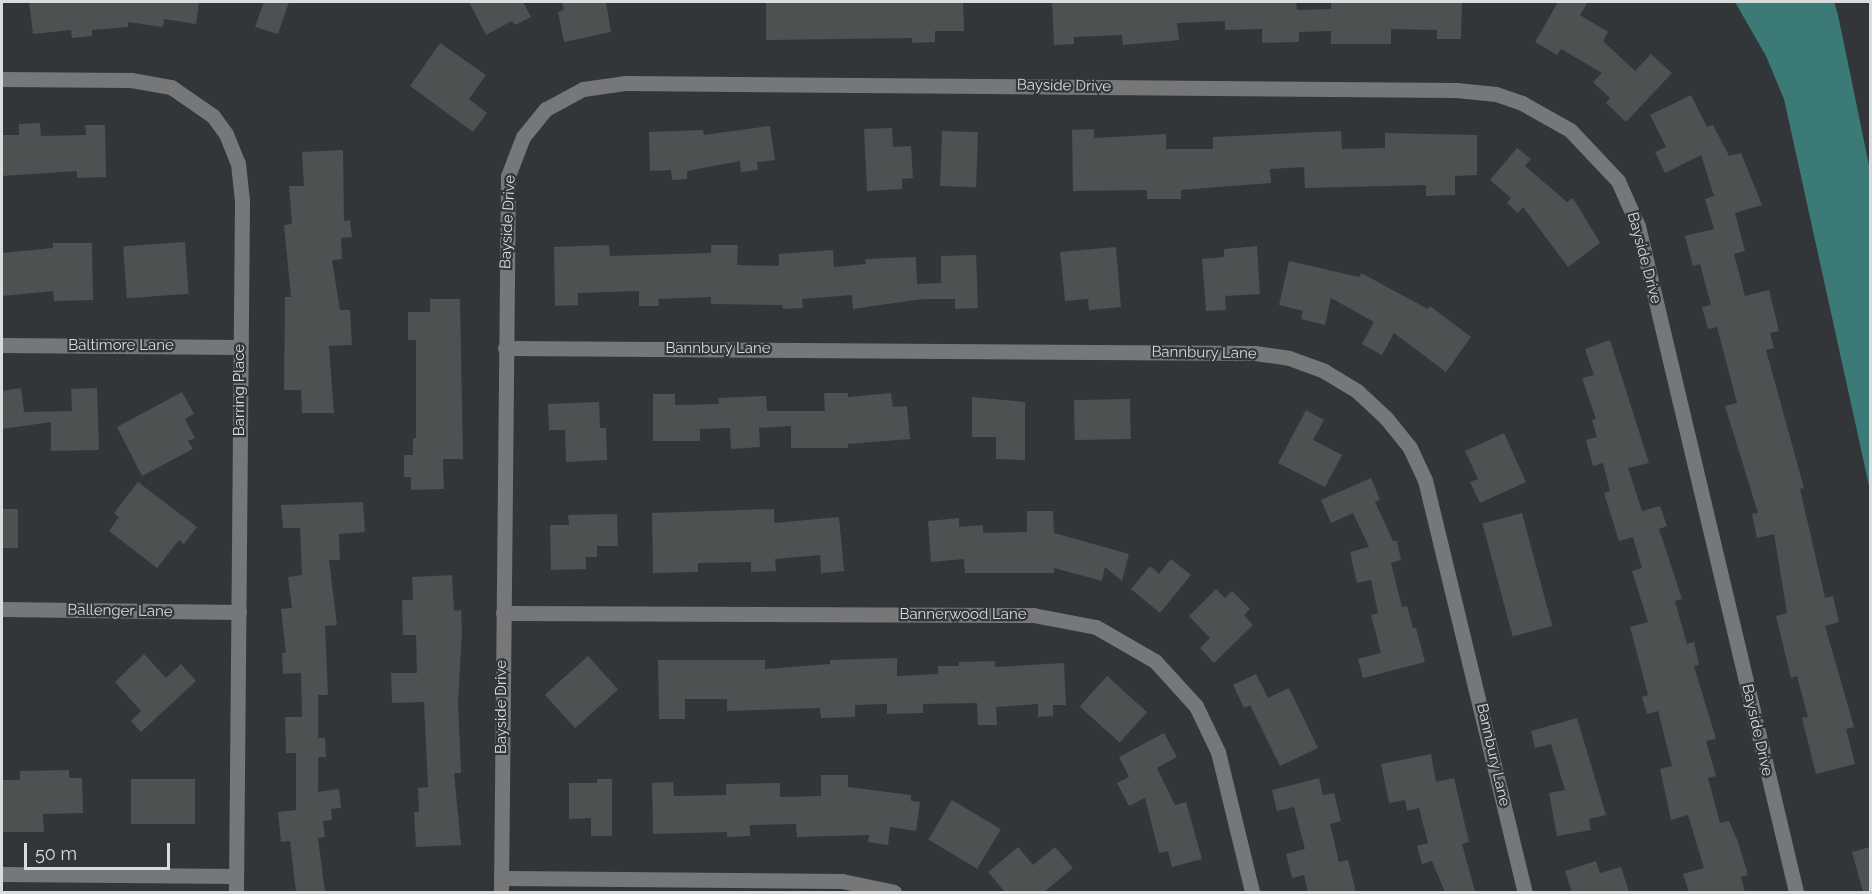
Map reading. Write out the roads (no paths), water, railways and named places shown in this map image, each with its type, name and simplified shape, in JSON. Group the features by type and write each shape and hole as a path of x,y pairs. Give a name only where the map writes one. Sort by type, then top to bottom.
{"street":[{"name":"Barring Place","path":"2,80 148,81 183,93 213,116 231,143 241,174 236,892"},
{"name":"Bayside Drive","path":"501,885 505,204 511,164 523,137 537,118 558,101 583,89 648,83 1456,90 1496,94 1522,103 1570,130 1604,163 1618,181 1638,226 1796,892"},
{"name":"Baltimore Lane","path":"2,345 240,347"},
{"name":"Bannbury Lane","path":"505,348 1255,353 1289,358 1324,371 1357,391 1386,418 1410,448 1425,480 1525,892"},
{"name":"Ballenger Lane","path":"2,609 239,612"},
{"name":"Bannerwood Lane","path":"503,613 1033,615 1096,627 1155,661 1197,706 1218,752 1252,892"},
{"path":"2,874 236,876"},
{"path":"501,885 842,880 894,892"}],"water":[{"path":"1735,2 1834,2 1838,15 1870,170 1870,490 1784,99 1766,56"}]}
